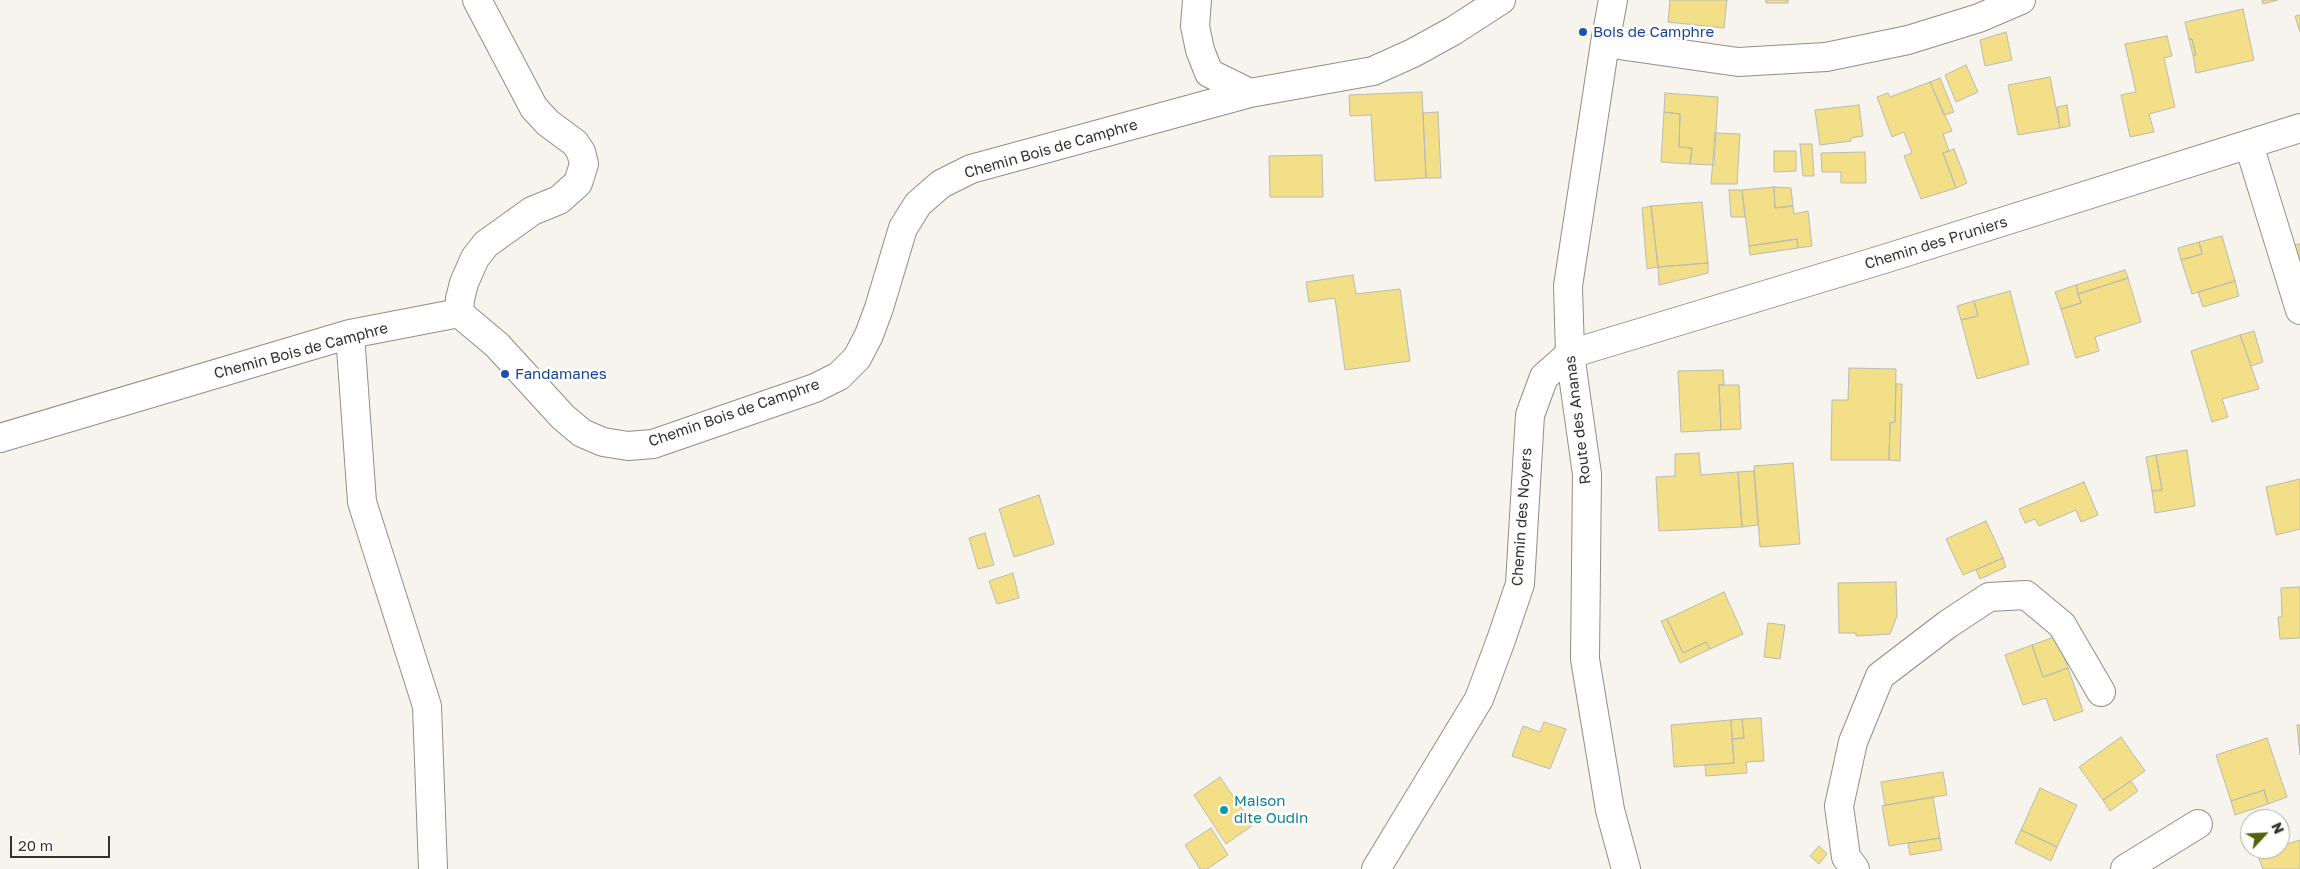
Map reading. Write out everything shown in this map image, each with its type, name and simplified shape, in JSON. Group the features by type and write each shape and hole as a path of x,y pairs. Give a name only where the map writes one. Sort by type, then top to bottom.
{"street":[{"path":"459,313 464,283 475,258 486,244 532,211 559,200 578,183 584,164 582,152 575,143 548,122 534,108 477,0"},
{"path":"1197,0 1195,26 1200,50 1209,73 1250,93"},
{"name":"Chemin Bois de Camphre","path":"0,438 350,334 459,313 497,345 563,417 582,433 603,442 628,446 653,444 815,388 839,376 857,358 869,335 903,228 918,204 941,184 971,169 1250,93 1373,71 1437,40 1501,0"},
{"name":"Route des Ananas","path":"1613,0 1568,286 1570,354 1587,474 1585,659 1610,810 1626,869"},
{"path":"1605,43 1738,62 1826,57 1908,40 1979,18 2022,0"},
{"name":"Chemin des Pruniers","path":"1570,354 1884,259 2300,128"},
{"path":"2249,145 2300,310"},
{"path":"350,334 362,502 426,706 433,869"},
{"name":"Chemin des Noyers","path":"1376,869 1479,699 1520,584 1530,415 1544,377 1570,354"},
{"path":"1855,869 1846,857 1839,806 1853,742 1880,676 1948,624 1989,597 2026,595 2062,625 2101,692"},
{"path":"2125,869 2198,824"}],"building":[{"path":"1670,0 1727,0 1724,28 1668,22"},
{"path":"1766,0 1788,0 1788,3 1766,3"},
{"path":"2262,0 2278,0 2263,4"},
{"path":"2243,9 2254,60 2196,73 2193,55 2196,55 2192,39 2189,39 2185,22"},
{"path":"2300,15 2300,32 2295,16"},
{"path":"2006,32 2012,60 1985,66 1980,40"},
{"path":"2167,36 2172,56 2164,58 2175,107 2149,114 2154,132 2130,137 2121,95 2136,92 2125,44"},
{"path":"2189,39 2192,39 2196,55 2193,55"},
{"path":"1966,65 1978,92 1956,102 1945,75"},
{"path":"2050,77 2060,128 2018,135 2008,85"},
{"path":"1940,78 1954,112 1944,115 1930,82"},
{"path":"1930,82 1952,131 1943,134 1949,151 1943,153 1956,188 1921,199 1904,156 1912,153 1904,132 1892,137 1877,97 1888,93 1890,97"},
{"path":"1422,92 1426,178 1375,181 1371,115 1350,116 1349,95"},
{"path":"1665,93 1718,97 1714,165 1690,164 1692,148 1679,147 1680,114 1664,112"},
{"path":"1859,105 1863,136 1851,138 1851,141 1820,145 1815,110"},
{"path":"2067,105 2070,126 2060,128 2057,107"},
{"path":"1438,112 1441,178 1426,178 1423,113"},
{"path":"1664,112 1680,114 1679,147 1692,148 1690,164 1661,162"},
{"path":"1715,133 1740,134 1737,184 1711,184"},
{"path":"1800,144 1812,144 1814,176 1803,176"},
{"path":"1954,149 1967,183 1956,188 1943,153"},
{"path":"1774,151 1796,151 1796,171 1774,172"},
{"path":"1865,152 1866,183 1841,183 1841,172 1822,172 1821,153"},
{"path":"1322,155 1323,197 1270,197 1269,156"},
{"path":"1774,187 1775,208 1793,206 1794,214 1808,211 1812,246 1798,248 1797,239 1749,246 1742,190"},
{"path":"1774,187 1791,188 1793,206 1775,208"},
{"path":"1729,190 1742,190 1745,217 1731,217"},
{"path":"1702,202 1708,263 1658,267 1651,206"},
{"path":"1651,206 1658,267 1647,269 1642,208"},
{"path":"2222,236 2235,281 2192,294 2181,260 2202,254 2199,242"},
{"path":"1797,239 1798,248 1750,255 1749,246"},
{"path":"2199,242 2202,254 2181,260 2178,248"},
{"path":"2300,244 2300,275 2292,245"},
{"path":"1708,263 1708,273 1659,285 1658,267"},
{"path":"2125,270 2128,278 2078,294 2076,285"},
{"path":"1353,275 1356,294 1400,289 1410,361 1345,370 1335,298 1309,302 1306,282"},
{"path":"2128,278 2141,322 2095,337 2099,351 2076,358 2061,309 2081,303 2078,294"},
{"path":"2235,281 2239,296 2203,307 2198,292"},
{"path":"2076,285 2081,303 2061,309 2055,292"},
{"path":"2010,291 2029,364 1977,379 1961,320 1978,316 1974,301"},
{"path":"1974,301 1978,316 1961,320 1957,306"},
{"path":"2254,331 2263,362 2251,366 2240,335"},
{"path":"2240,335 2259,389 2222,399 2228,417 2212,422 2191,351"},
{"path":"1849,368 1896,369 1895,422 1890,423 1889,460 1831,460 1832,400 1848,400"},
{"path":"1723,370 1724,385 1719,385 1721,430 1681,432 1678,371"},
{"path":"1896,384 1902,384 1900,461 1889,460 1890,423 1895,422"},
{"path":"1719,385 1739,385 1741,429 1721,430"},
{"path":"2187,450 2195,506 2155,513 2152,491 2162,490 2156,455"},
{"path":"1699,453 1701,475 1738,472 1742,527 1659,531 1656,477 1675,476 1675,454"},
{"path":"2156,455 2162,490 2152,491 2146,457"},
{"path":"1793,463 1800,544 1760,547 1754,466"},
{"path":"1754,471 1758,525 1742,527 1738,472"},
{"path":"2300,479 2300,529 2276,535 2266,487"},
{"path":"2084,482 2098,515 2081,522 2076,510 2039,526 2035,519 2025,523 2019,509"},
{"path":"1039,495 1054,544 1014,557 999,509"},
{"path":"1986,521 2003,558 1963,575 1946,539"},
{"path":"985,533 994,565 978,569 969,538"},
{"path":"2003,558 2006,567 1980,579 1976,570"},
{"path":"1013,573 1019,598 997,604 989,581"},
{"path":"1896,582 1897,616 1890,634 1856,636 1856,633 1839,633 1838,583"},
{"path":"2300,587 2300,638 2280,639 2278,617 2282,617 2281,588"},
{"path":"1724,592 1743,634 1710,649 1706,642 1683,653 1667,619"},
{"path":"1667,619 1683,653 1706,642 1710,649 1680,663 1661,621"},
{"path":"1768,623 1785,625 1780,659 1764,657"},
{"path":"2057,636 2068,668 2043,677 2032,645"},
{"path":"2032,645 2043,677 2068,668 2083,711 2054,721 2046,698 2023,705 2005,655"},
{"path":"1761,718 1764,761 1746,762 1747,773 1706,776 1705,765 1734,763 1732,739 1744,738 1742,719"},
{"path":"1742,719 1744,738 1732,739 1731,720"},
{"path":"1731,720 1734,763 1674,767 1671,725"},
{"path":"1544,722 1566,729 1550,769 1512,756 1523,726 1540,732"},
{"path":"2297,725 2300,725 2300,755"},
{"path":"2121,737 2145,771 2103,800 2079,767"},
{"path":"2267,738 2287,797 2268,804 2264,790 2231,801 2216,755"},
{"path":"1943,772 1947,795 1885,805 1881,782"},
{"name":"Maison dite Oudin","path":"1220,777 1253,825 1226,844 1194,795"},
{"path":"2131,781 2138,791 2110,811 2103,800"},
{"path":"2040,788 2077,805 2057,847 2021,830"},
{"path":"2264,790 2268,804 2253,809 2240,809 2240,813 2235,815 2231,801"},
{"path":"1933,797 1940,838 1889,846 1882,806"},
{"path":"1211,828 1228,855 1207,869 1200,869 1185,845"},
{"path":"2021,830 2057,847 2051,861 2015,843"},
{"path":"1940,838 1942,850 1910,855 1908,843"},
{"path":"2300,840 2300,869 2263,869 2259,859 2290,859 2290,843"},
{"path":"1819,846 1827,854 1819,864 1810,856"}],"place":[{"name":"Bois de Camphre","path":"1583,32"},
{"name":"Fandamanes","path":"505,374"},
{"name":"Maison dite Oudin","path":"1224,810"}]}
